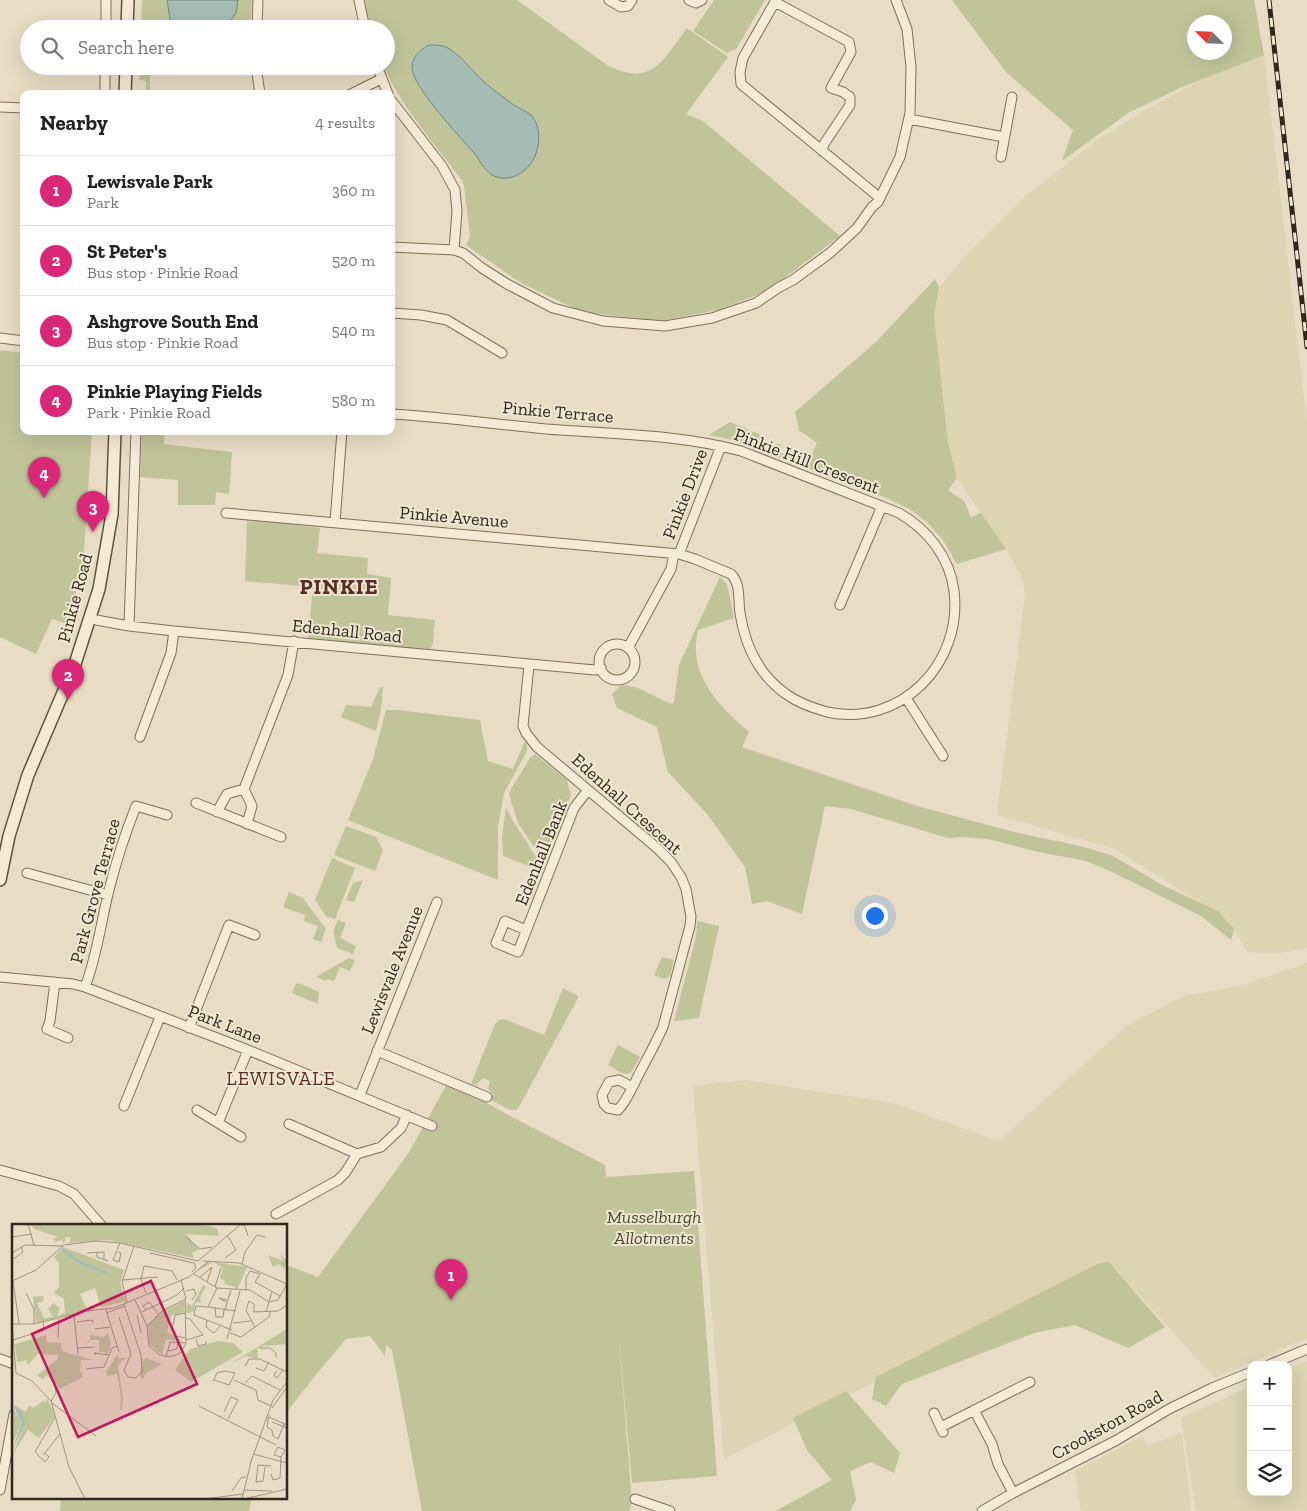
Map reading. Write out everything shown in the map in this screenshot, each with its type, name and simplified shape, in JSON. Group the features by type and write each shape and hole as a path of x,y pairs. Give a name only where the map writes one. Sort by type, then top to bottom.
{"main road":[{"path":"127,20 128,0"},
{"path":"125,90 126,75"},
{"name":"Pinkie Road","path":"0,880 9,836 28,775 74,668 99,589 112,514 115,435"}],"street":[{"path":"106,0 106,20"},
{"path":"257,20 258,0"},
{"path":"360,0 363,20"},
{"path":"608,0 621,7 628,6 632,0"},
{"path":"689,0 696,3 702,0"},
{"path":"395,247 454,250 463,253 506,284 554,308 603,321 665,326 712,318 756,303 830,253 857,228 880,198 900,157 909,119 911,67 907,29 896,0"},
{"path":"822,151 824,144 850,105 850,97 843,92 831,88 851,52 849,42 776,1 743,58 740,72 741,84 760,99 822,151 880,198"},
{"path":"105,75 105,90"},
{"path":"257,75 259,90"},
{"path":"380,75 386,90"},
{"path":"359,90 381,79"},
{"path":"1001,156 1012,97"},
{"path":"395,105 442,166 455,190 457,211 454,250"},
{"path":"0,106 20,108"},
{"path":"909,119 1004,137"},
{"path":"395,314 421,315 447,320 502,353"},
{"path":"0,338 20,340"},
{"name":"Pinkie Terrace","path":"395,414 624,434 721,446"},
{"path":"129,626 136,435"},
{"path":"335,522 342,435"},
{"name":"Pinkie Hill Crescent","path":"677,554 717,568 731,574 735,578 738,585 744,628 754,658 762,672 786,694 819,710 837,714 857,714 883,709 906,698 926,681 946,649 952,629 954,610 954,590 948,568 940,552 929,537 908,518 742,451 721,446"},
{"name":"Pinkie Drive","path":"628,648 671,569 721,446"},
{"name":"Pinkie Hill Crescent","path":"840,605 882,506"},
{"name":"Pinkie Avenue","path":"226,513 677,554"},
{"name":"Edenhall Road","path":"91,619 174,631 529,665 595,670 601,668"},
{"path":"140,738 171,653 174,631"},
{"path":"247,824 252,806 244,789 288,674 294,642"},
{"path":"618,644 628,648 632,652 635,662 628,676 618,680 607,677 601,668 601,656 607,648 618,644"},
{"name":"Edenhall Crescent","path":"529,665 523,726 526,733 537,747 657,848 681,877 689,900 690,926 667,1014 658,1037 632,1087"},
{"path":"906,698 942,756"},
{"path":"217,812 227,794 244,789"},
{"name":"Edenhall Bank","path":"526,930 574,808 588,790"},
{"path":"196,803 281,837"},
{"name":"Park Grove Terrace","path":"85,987 125,834 136,806 167,815"},
{"path":"27,873 108,895"},
{"name":"Lewisvale Avenue","path":"360,1095 437,902"},
{"path":"189,1028 228,925 255,935"},
{"name":"Park Lane","path":"0,977 85,987 248,1050 432,1126"},
{"path":"55,982 50,1021 47,1029 68,1038"},
{"path":"124,1106 160,1017"},
{"path":"218,1123 248,1050"},
{"name":"Lewisvale Avenue","path":"377,1051 483,1092"},
{"path":"197,1110 241,1137"},
{"path":"288,1124 357,1154 380,1147 401,1128 407,1115"},
{"path":"276,1214 338,1180 345,1173 357,1154"},
{"path":"0,1170 59,1186 74,1194 100,1224"},
{"path":"1278,1361 1307,1349"},
{"path":"0,1359 12,1363"},
{"name":"Crookston Road","path":"982,1511 1013,1493 1117,1440 1169,1409 1247,1374"},
{"path":"934,1413 942,1430 974,1410 1030,1382"},
{"path":"974,1410 992,1444 998,1464 1013,1493"},
{"path":"0,1490 12,1425"},
{"path":"635,1499 670,1511"}],"shaded area":[{"path":"1264,55 1307,424 1307,948 1276,954 1247,952 1234,929 1218,911 1203,904 1115,849 997,815 1025,594 1020,573 1006,549 957,478 948,443 934,316 939,287 975,246 1026,196 1096,141 1143,111 1205,78"},
{"path":"1307,963 1307,1338 1254,1361 1247,1361 1247,1364 1215,1378 1109,1262 724,1459 693,1086 744,1080 893,1103 999,1141 1127,1026 1183,996 1240,986"},
{"path":"1307,1361 1307,1511 1196,1511 1181,1418 1247,1388 1247,1496 1292,1496 1292,1367"},
{"path":"1182,1433 1191,1511 1081,1511 1075,1471 1143,1436 1147,1446"}],"green space":[{"path":"142,0 252,0 251,20 141,20"},
{"path":"365,0 517,0 607,65 622,71 635,73 646,72 655,67 671,51 687,28 728,57 686,114 703,121 840,236 767,291 718,310 661,321 582,312 521,283 466,245 470,237 462,180 419,125 388,75 395,75 395,20 368,20"},
{"path":"714,0 765,0 736,49 727,53 693,31"},
{"path":"952,0 1254,0 1264,55 1180,88 1128,113 1062,161 1073,130 1006,72"},
{"path":"139,75 150,75 150,90 146,90 146,81 139,80"},
{"path":"935,279 939,287 934,316 948,443 957,478 948,490 964,501 971,517 981,513 1006,549 957,564 943,540 928,523 911,510 889,499 770,454 769,451 773,445 781,444 779,452 808,463 817,443 799,430 795,412 877,341"},
{"path":"0,350 20,352 20,435 92,435 83,565 68,624 52,619 36,654 0,637"},
{"path":"730,422 761,435 763,438 762,443 756,448 709,435"},
{"path":"142,435 165,435 164,444 232,452 229,494 216,492 215,505 178,505 178,480 140,477"},
{"path":"247,520 250,522 258,520 320,528 317,553 368,558 367,574 391,578 388,615 435,620 433,643 430,650 308,638 313,587 245,581"},
{"path":"720,577 727,584 734,618 698,630 696,653 702,677 708,687 722,707 749,732 742,747 917,806 1111,855 1164,886 1218,911 1234,929 1231,940 1201,916 1086,861 1034,851 988,839 948,838 851,809 825,806 802,914 767,901 752,904 745,867 707,814 668,772 657,727 617,708 612,694 622,684 638,688 671,704 674,702 679,665"},
{"path":"380,687 383,687 376,731 341,717 346,705 371,707"},
{"path":"386,710 480,720 488,761 513,769 525,741 527,743 527,751 504,793 498,827 498,880 348,820 373,759"},
{"path":"535,754 567,780 571,796 545,859 542,859 518,823 509,795 530,758"},
{"path":"506,807 540,863 540,871 503,856 502,837"},
{"path":"346,826 376,837 383,850 375,871 334,855"},
{"path":"332,858 355,868 335,919 326,916 315,900"},
{"path":"363,880 354,902 346,900 353,883"},
{"path":"289,892 303,898 326,929 321,942 313,939 318,926 304,921 305,915 283,907"},
{"path":"338,920 346,923 340,938 356,946 353,954 337,948 333,931"},
{"path":"697,921 719,926 699,1018 674,1021 696,937"},
{"path":"662,957 674,960 670,976 664,979 654,975"},
{"path":"349,958 355,960 350,971 340,967 334,981 327,979 326,981 316,977"},
{"path":"299,983 319,992 318,1004 292,993 296,984"},
{"path":"563,988 578,996 578,998 520,1105 516,1110 510,1110 491,1100 493,1094 488,1089 490,1081 483,1078 476,1085 471,1084 495,1024 499,1020 504,1019 544,1035"},
{"path":"618,1045 640,1057 633,1069 627,1074 608,1065"},
{"name":"Musselburgh Allotments","path":"448,1082 605,1165 606,1177 694,1171 717,1476 632,1483 618,1326 632,1503 629,1511 422,1511 392,1350 386,1345 385,1356 370,1336 346,1339 288,1410 288,1266 318,1277 408,1154"},
{"path":"1109,1262 1165,1327 1128,1348 1075,1325 1034,1333 902,1384 886,1406 872,1399 876,1377 1097,1264"},
{"path":"846,1391 900,1453 894,1473 871,1462 850,1471 856,1500 850,1511 776,1511 832,1480 807,1450 793,1418"},
{"path":"61,1498 252,1498 249,1511 60,1511"}],"water":[{"path":"167,0 238,0 236,13 231,20 170,19"},
{"path":"429,45 443,46 453,51 484,82 531,115 538,129 538,145 533,161 520,174 510,178 503,178 489,173 428,99 414,76 412,68 413,60 417,54"}],"railway":[{"path":"1269,0 1307,347"}],"place":[{"name":"Pinkie Playing Fields","path":"44,498"},
{"name":"Ashgrove South End","path":"93,532"},
{"name":"St Peter's","path":"68,700"},
{"name":"Lewisvale Park","path":"451,1300"}],"district":[{"name":"PINKIE","path":"339,586"},
{"name":"LEWISVALE","path":"281,1078"}]}
